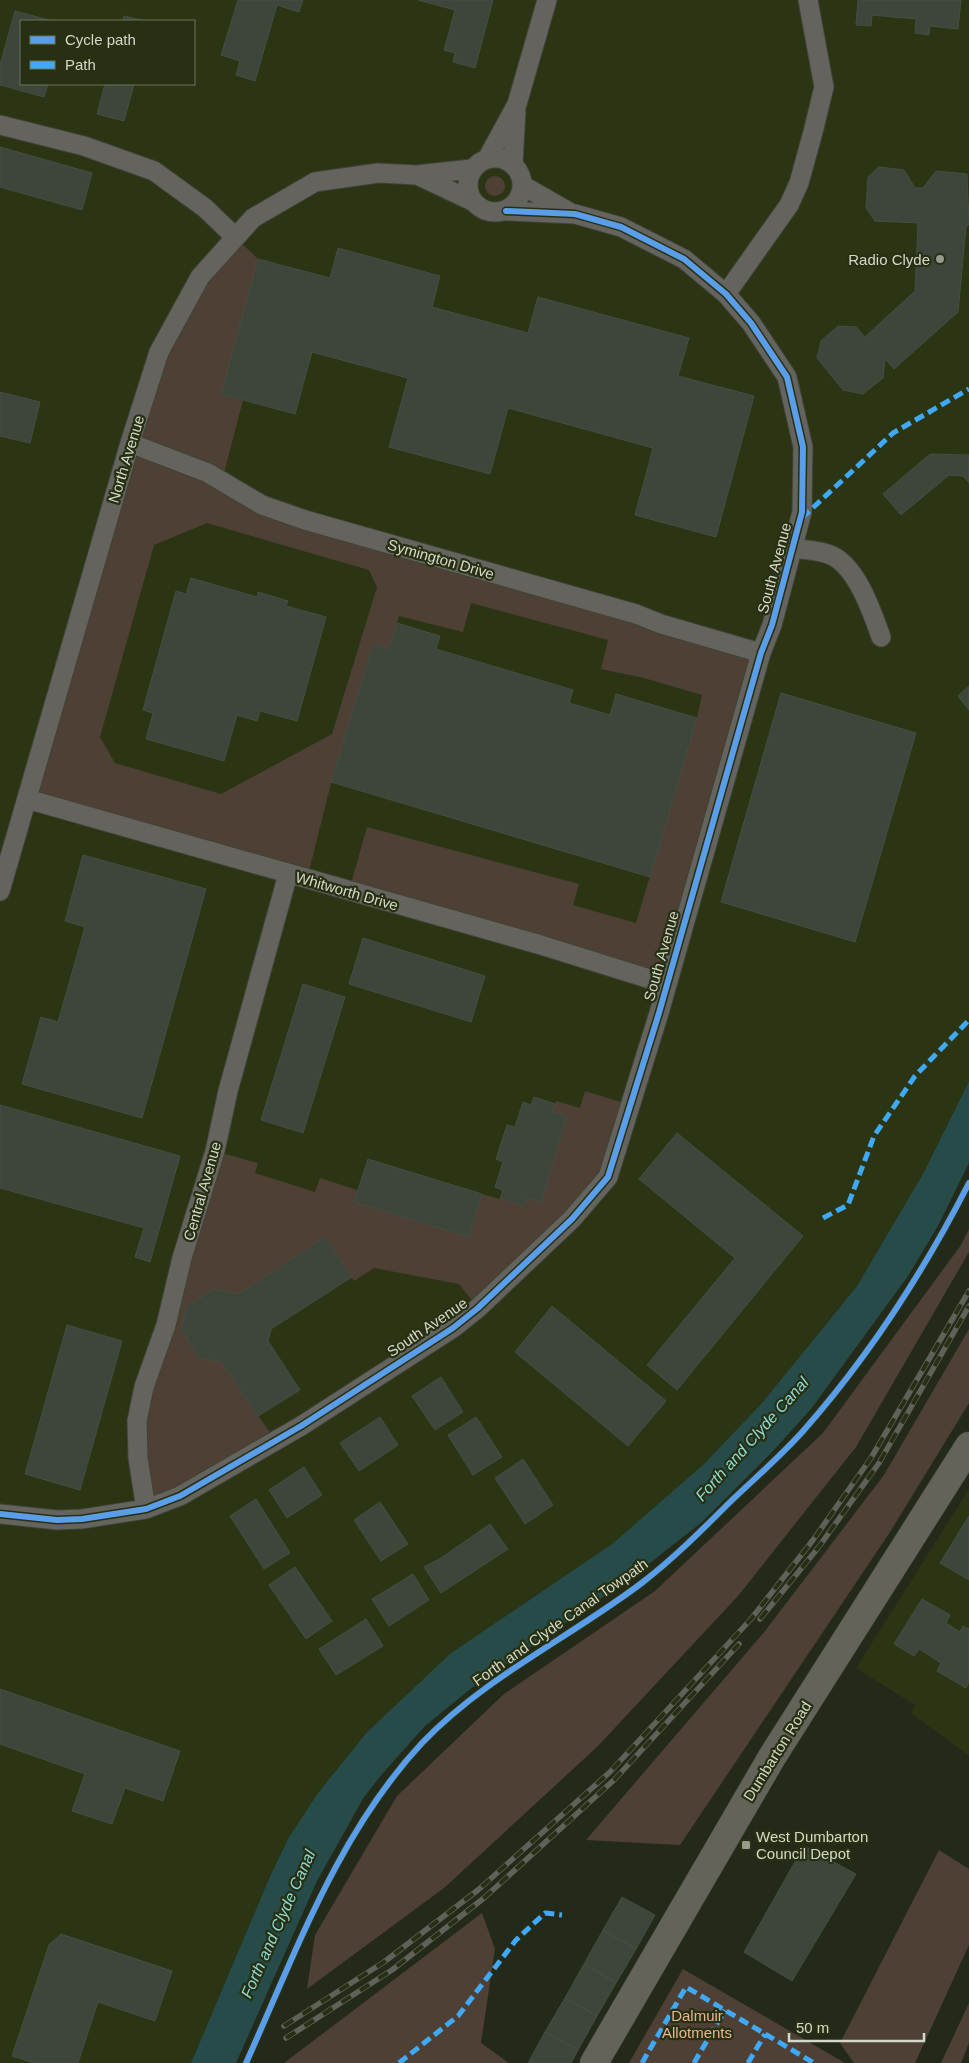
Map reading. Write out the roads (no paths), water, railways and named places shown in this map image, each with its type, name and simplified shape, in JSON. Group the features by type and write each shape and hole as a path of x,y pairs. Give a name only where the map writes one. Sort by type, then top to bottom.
{"main road":[{"name":"Dumbarton Road","path":"594,2063 772,1757 969,1446"}],"street":[{"path":"517,104 467,185 472,201 478,208 487,212 506,211 518,200 522,185 521,177 513,164 517,104 547,0"},
{"path":"726,294 789,204 799,183 824,87 808,0"},
{"path":"0,125 84,146 154,171 205,208 235,237"},
{"path":"480,164 496,158 513,164"},
{"name":"North Avenue","path":"0,891 130,443 159,352 200,276 253,218 316,182 378,173 416,174 480,164"},
{"name":"North Avenue","path":"416,174 472,201"},
{"name":"South Avenue","path":"0,1514 57,1520 82,1519 146,1509 180,1496 302,1426 453,1328 478,1308 563,1228 608,1177 666,984 761,653 772,625 793,548 802,512 804,447 787,377 751,323 726,294 684,259 621,227 575,214 522,185"},
{"name":"South Avenue","path":"506,211 575,214"},
{"name":"Symington Drive","path":"130,443 208,473 262,505 304,520 636,614 661,624 761,653"},
{"path":"793,548 829,554 844,566 857,580 881,637"},
{"name":"Whitworth Drive","path":"27,799 541,945 666,984"},
{"name":"Central Avenue","path":"146,1509 138,1458 137,1421 144,1387 166,1325 182,1258 215,1151 228,1091 288,874"}],"water":[{"name":"Forth and Clyde Canal","path":"969,1081 969,1163 938,1226 908,1276 811,1409 773,1451 701,1523 632,1577 473,1687 425,1726 364,1797 317,1881 236,2063 191,2063 271,1874 289,1837 318,1793 367,1732 451,1653 612,1544 704,1464 762,1403 857,1286 924,1172"}],"railway":[{"path":"284,2026 384,1962 478,1890 610,1772 751,1619 813,1540 871,1458 969,1291"},
{"path":"760,1619 818,1548 879,1463 969,1306"},
{"path":"286,2038 392,1970 484,1898 615,1779 739,1644"}],"place":[{"name":"Radio Clyde","path":"940,259"},
{"name":"West Dumbarton Council Depot","path":"746,1845"}],"park label":[{"name":"Dalmuir Allotments","path":"697,2024"}]}
